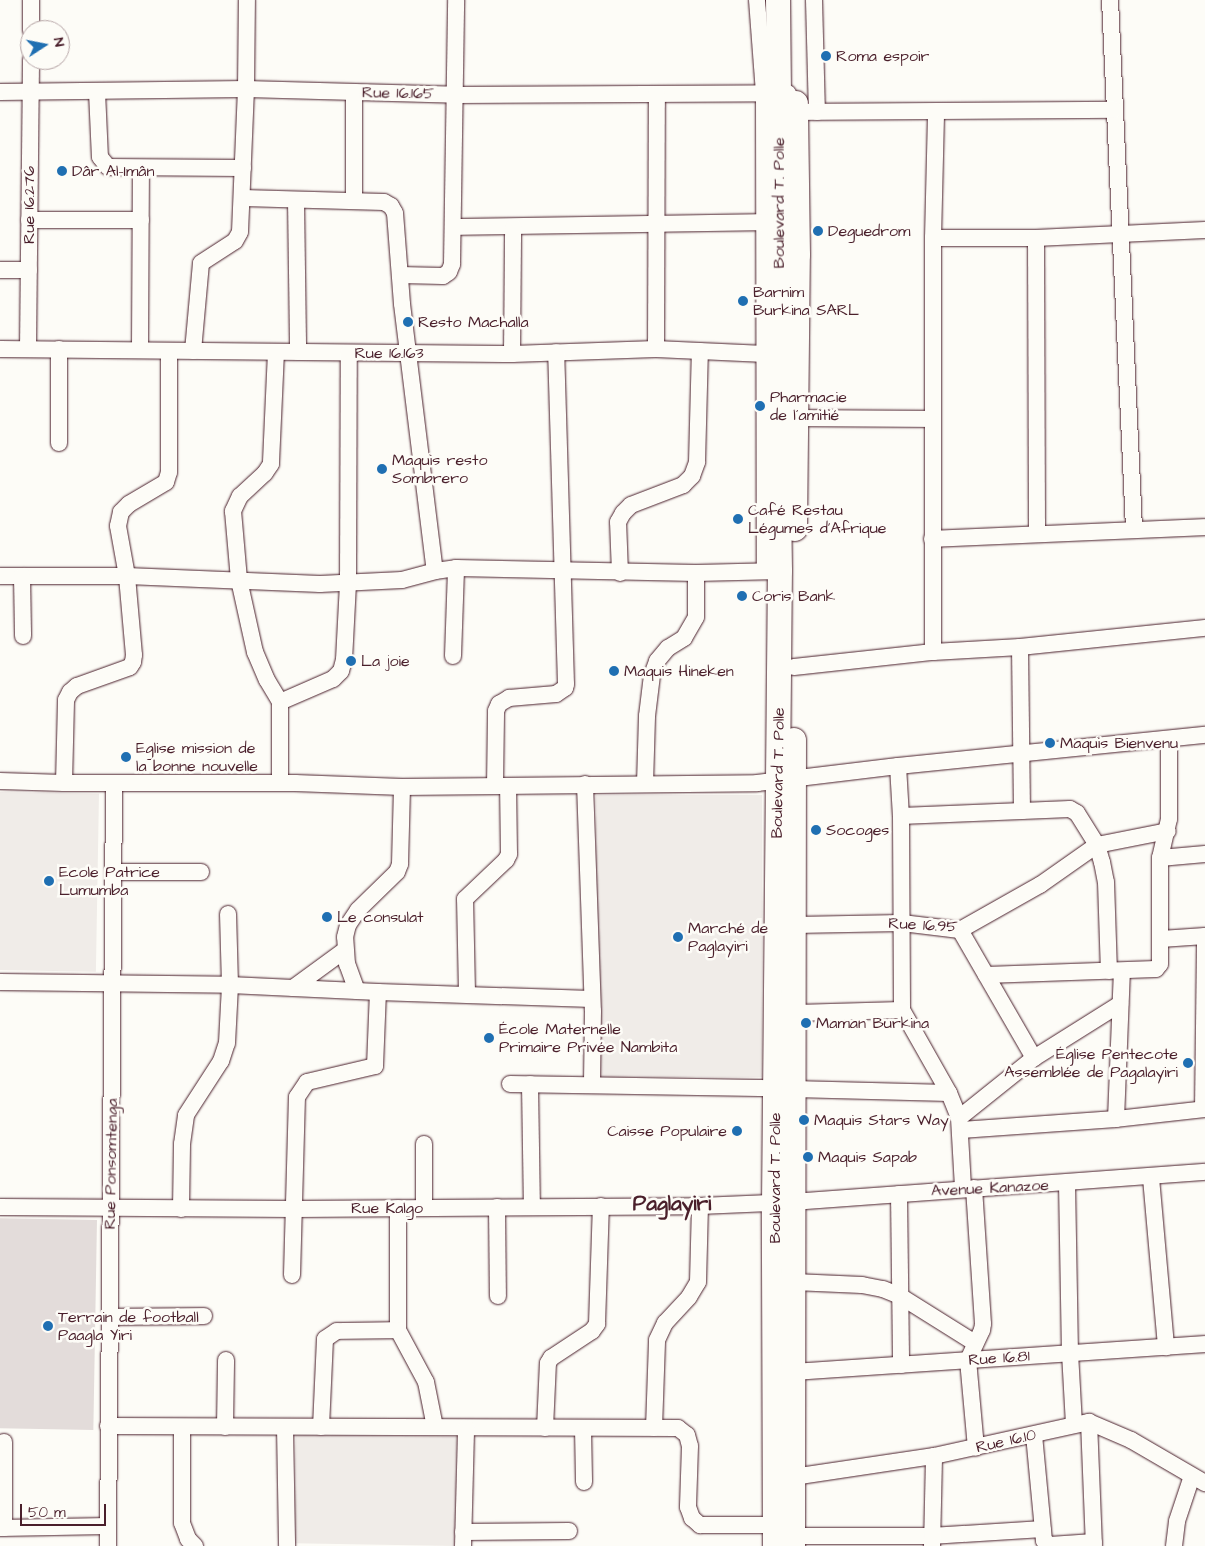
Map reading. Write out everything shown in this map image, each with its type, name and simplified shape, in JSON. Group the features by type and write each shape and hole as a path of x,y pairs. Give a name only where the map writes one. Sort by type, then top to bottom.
{"highway":[{"name":"Boulevard T. Polle","path":"778,0 790,101"},
{"name":"Boulevard T. Polle","path":"784,1089 795,1012 795,925 773,571 779,355 794,0"},
{"name":"Boulevard T. Polle","path":"779,355 796,418 794,667 786,780 784,1538"},
{"name":"Boulevard T. Polle","path":"784,1203 794,1282 793,1477 784,1538"}],"street":[{"path":"31,20 32,0"},
{"path":"193,351 202,263 238,238 242,198 247,0"},
{"path":"400,275 443,276 449,272 452,264 456,0"},
{"path":"757,0 790,101"},
{"path":"779,355 764,222 814,0"},
{"path":"1110,0 1134,529"},
{"name":"Rue 16.276","path":"28,349 31,70"},
{"name":"Rue 16.165","path":"0,92 246,89 456,95 657,94 790,101 936,112 1114,110"},
{"path":"97,92 99,150 103,163 108,167 141,169 243,168"},
{"path":"354,92 354,200"},
{"path":"656,350 657,94"},
{"path":"933,652 933,238 936,112"},
{"path":"140,349 141,169"},
{"path":"242,198 354,200 384,202 391,206 395,214 408,353 435,571"},
{"path":"296,200 298,352"},
{"path":"29,220 141,220"},
{"path":"454,227 764,222"},
{"path":"512,354 513,227"},
{"path":"933,238 1036,238 1205,230"},
{"path":"1036,238 1037,533"},
{"path":"0,270 29,270"},
{"name":"Rue 16.163","path":"0,349 512,354 700,350 779,355"},
{"path":"59,349 59,443"},
{"path":"620,573 618,522 623,513 630,506 682,485 692,476 698,462 700,350"},
{"path":"64,783 66,700 70,692 77,686 130,667 133,662 134,654 127,576 118,526 121,512 129,504 166,482 169,472 169,351"},
{"path":"276,352 271,464 266,473 240,496 233,511 240,580 257,658 280,702 280,783"},
{"path":"468,993 465,899 506,860 508,854 496,711 499,704 509,698 556,694 565,688 556,352"},
{"path":"280,702 333,679 341,671 344,660 348,584 349,353"},
{"path":"796,418 932,419"},
{"path":"932,539 1134,529 1205,528"},
{"path":"452,656 456,568"},
{"path":"0,576 127,576 348,584 402,580 435,571 456,568 696,574 773,571"},
{"path":"645,784 647,716 652,675 657,661 668,648 684,638 696,617 696,574"},
{"path":"22,576 23,636"},
{"path":"794,667 933,652 1020,647 1205,628"},
{"path":"1020,647 1022,811"},
{"path":"0,781 64,783 280,783 402,787 743,784 898,766 1205,735"},
{"path":"986,975 1156,969 1160,964 1160,858 1168,831 1169,739"},
{"path":"898,766 901,816 902,1010 948,1093 960,1124 969,1188 983,1324 968,1360 976,1448"},
{"name":"Rue Ponsomtenga","path":"108,1546 114,783"},
{"path":"586,784 592,999 592,1084"},
{"path":"358,991 347,964 345,937 348,925 358,910 398,872 400,864 402,787"},
{"path":"901,816 1070,810 1082,819 1097,845 1106,882 1120,1004 1116,1119"},
{"path":"1097,845 1168,831"},
{"name":"Rue 16.95","path":"795,925 902,923 960,930 1040,885 1097,845"},
{"path":"1160,858 1205,854"},
{"path":"114,872 201,872"},
{"path":"182,1209 182,1144 186,1114 221,1061 227,1043 230,985 228,914"},
{"path":"960,930 1034,1058"},
{"path":"960,1124 1116,1119 1204,1109 1205,936 1161,939"},
{"path":"293,988 345,950"},
{"path":"0,982 230,985 592,999"},
{"path":"292,1275 297,1096 307,1082 375,1066 378,992"},
{"path":"960,1124 1034,1058 1120,1004"},
{"path":"795,1012 902,1010"},
{"path":"510,1084 592,1084 948,1093"},
{"path":"530,1084 532,1206"},
{"path":"424,1144 424,1208"},
{"name":"Avenue Kanazoe","path":"784,1203 969,1188 1151,1178 1205,1172"},
{"path":"1151,1178 1166,1347"},
{"path":"1034,1435 1044,1541 1050,1545 1094,1544 1082,1423 1070,1353 1067,1183"},
{"path":"900,1194 901,1365"},
{"name":"Rue Kalgo","path":"0,1207 295,1209 700,1206 784,1203"},
{"path":"545,1428 548,1363 551,1358 592,1331 597,1324 601,1206"},
{"path":"654,1428 657,1340 665,1323 689,1297 698,1282 700,1206"},
{"path":"497,1207 498,1296"},
{"path":"398,1208 398,1330 426,1382 435,1427"},
{"path":"794,1282 872,1286 900,1296 975,1343"},
{"path":"110,1317 204,1316"},
{"path":"321,1427 325,1339 337,1331 398,1330"},
{"name":"Rue 16.81","path":"794,1372 1205,1344"},
{"path":"225,1427 226,1360"},
{"path":"1082,1423 1131,1440 1198,1480 1176,1521 1174,1546"},
{"name":"Rue 16.10","path":"793,1477 934,1456 1082,1423"},
{"path":"108,1426 678,1428 687,1435 690,1446 688,1507 692,1518 700,1525 784,1538 932,1541 1043,1529"},
{"path":"182,1427 182,1523 188,1540 196,1546"},
{"path":"285,1427 287,1546"},
{"path":"466,1428 463,1539 569,1531"},
{"path":"583,1428 584,1482"},
{"path":"4,1442 2,1528 108,1526"},
{"path":"932,1541 934,1456"}],"shaded area":[{"name":"Ecole Patrice Lumumba","path":"0,792 99,794 96,972 0,970"},
{"name":"Marché de Paglayiri","path":"596,795 762,795 762,1077 596,1077"},
{"name":"Terrain de football Paagla Yiri","path":"0,1218 97,1220 93,1430 0,1428"},
{"path":"296,1434 457,1437 455,1546 294,1543"}],"place":[{"name":"Roma espoir","path":"826,56"},
{"name":"Dâr Al-Imân","path":"62,171"},
{"name":"Deguedrom","path":"818,231"},
{"name":"Barnim Burkina SARL","path":"743,301"},
{"name":"Resto Machalla","path":"408,322"},
{"name":"Pharmacie de l´amitié","path":"760,406"},
{"name":"Maquis resto Sombrero","path":"382,469"},
{"name":"Café Restau Légumes d'Afrique","path":"738,519"},
{"name":"Coris Bank","path":"742,596"},
{"name":"La joie","path":"351,661"},
{"name":"Maquis Hineken","path":"614,671"},
{"name":"Maquis Bienvenu","path":"1050,743"},
{"name":"Eglise mission de la bonne nouvelle","path":"126,757"},
{"name":"Socoges","path":"816,830"},
{"name":"Ecole Patrice Lumumba","path":"49,881"},
{"name":"Le consulat","path":"327,917"},
{"name":"Marché de Paglayiri","path":"678,937"},
{"name":"Maman Burkina","path":"806,1023"},
{"name":"École Maternelle Primaire Privée Nambita","path":"489,1038"},
{"name":"Église Pentecote Assemblée de Pagalayiri","path":"1188,1063"},
{"name":"Maquis Stars Way","path":"804,1120"},
{"name":"Caisse Populaire","path":"737,1131"},
{"name":"Maquis Sapab","path":"808,1157"},
{"name":"Terrain de football Paagla Yiri","path":"48,1326"}],"district":[{"name":"Paglayiri","path":"672,1204"}]}
